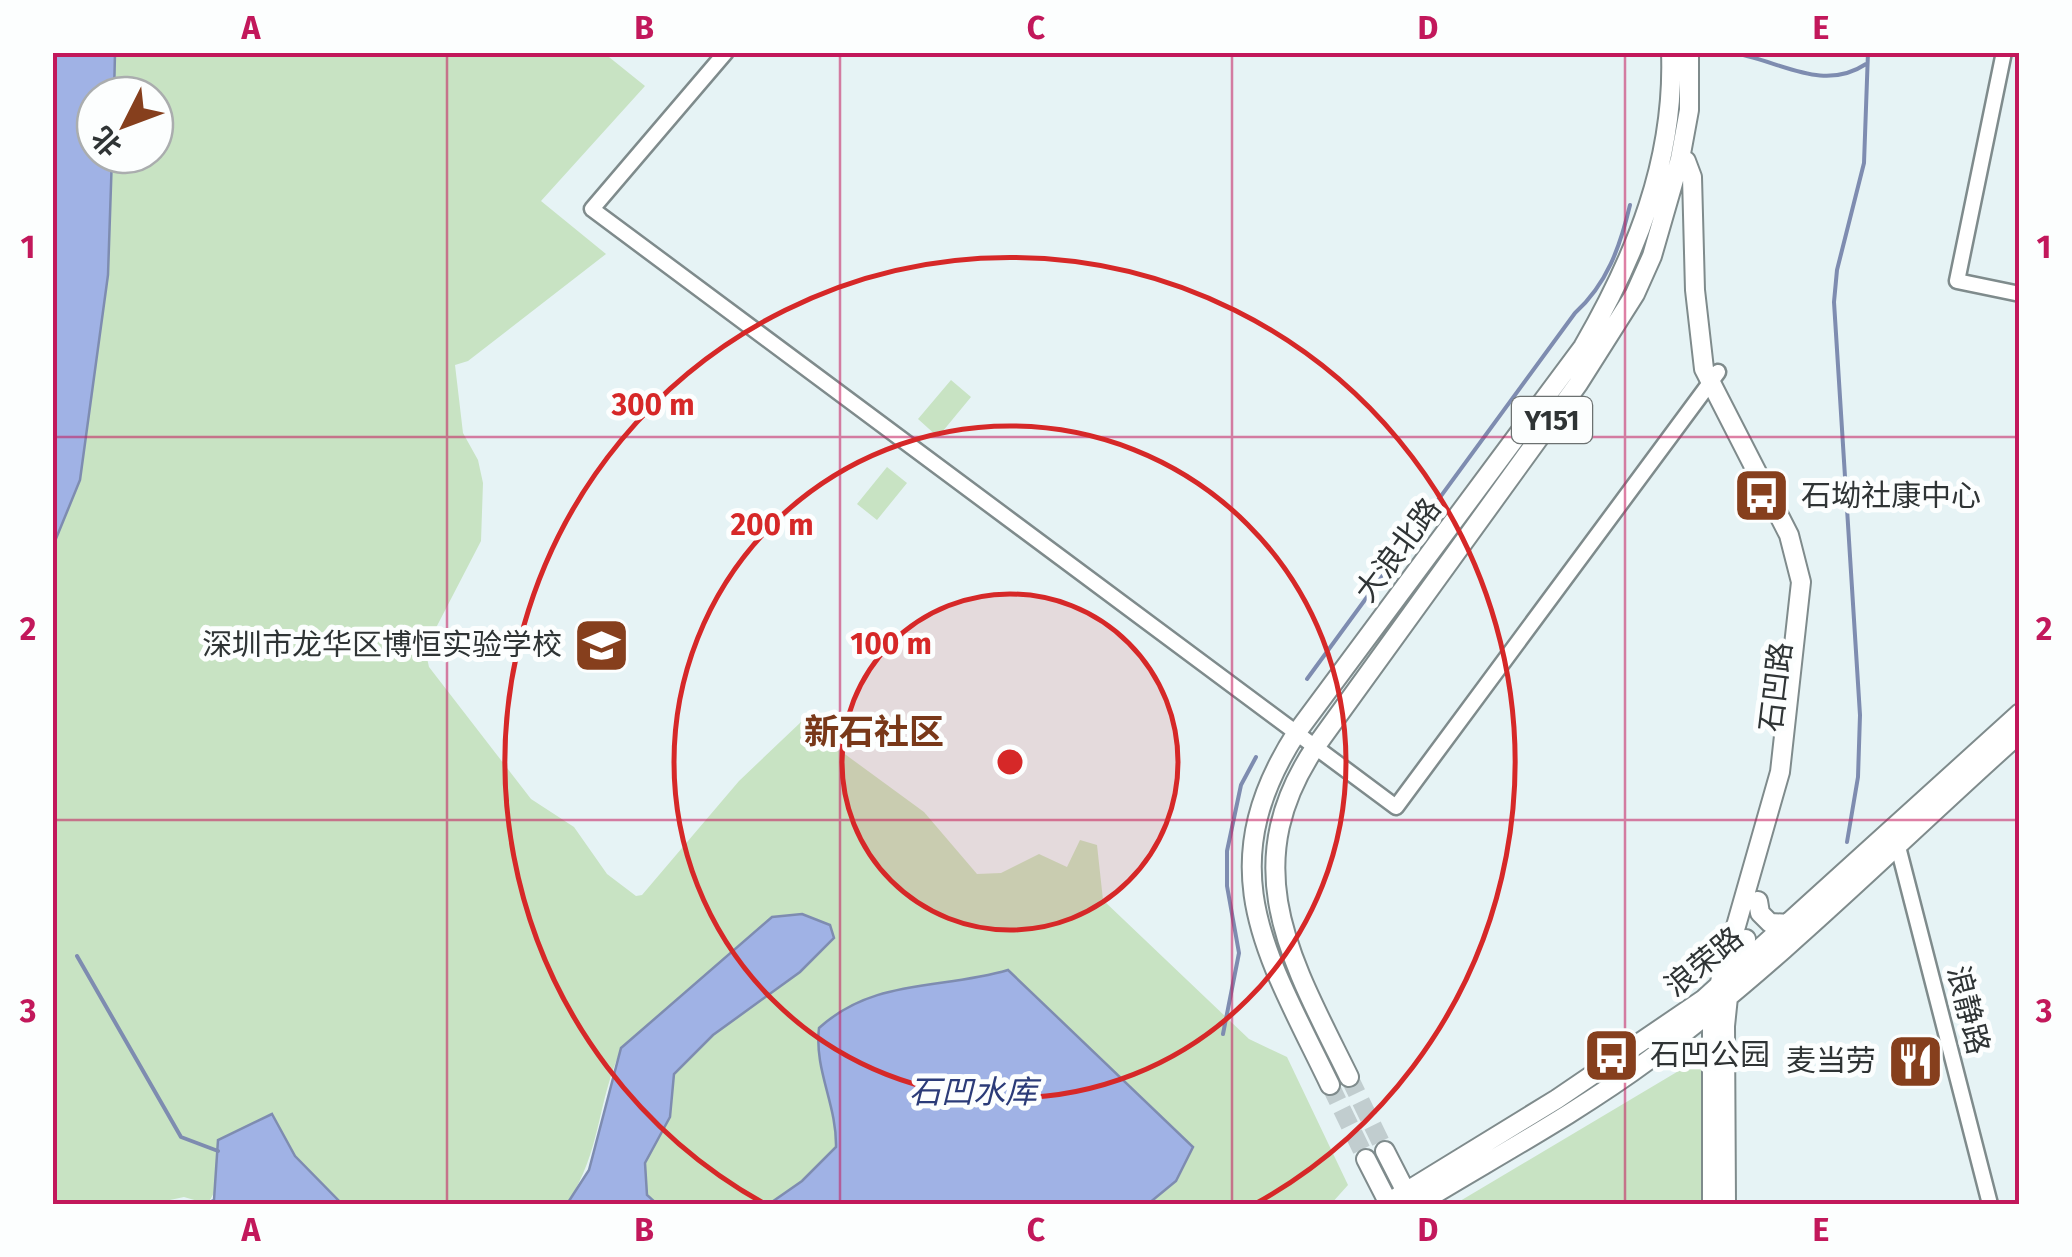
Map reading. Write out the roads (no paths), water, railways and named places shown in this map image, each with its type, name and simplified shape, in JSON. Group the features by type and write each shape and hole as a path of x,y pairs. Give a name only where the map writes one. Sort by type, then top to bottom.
{"main road":[{"name":"大浪北路","path":"1330,1085 1273,966 1250,889 1251,838 1263,796 1298,732 1583,347 1613,296 1635,246 1668,142 1672,52"},
{"name":"大浪北路","path":"1349,1077 1298,972 1280,922 1273,872 1276,832 1289,795 1316,746 1610,339 1652,256 1680,159 1688,110 1689,52"},
{"name":"石凹路","path":"1680,159 1690,168 1698,334 1714,378 1789,535 1799,567 1801,598 1780,772 1723,993 1726,1204"},
{"name":"石凹路","path":"1714,378 1800,534 1812,586 1795,755 1758,901 1735,975 1723,993"},
{"name":"浪荣路","path":"1409,1200 1723,993 1825,915 1863,880 1895,836 2020,713"},
{"name":"浪荣路","path":"1735,975 1861,859 1895,836 2020,733"},
{"path":"1758,901 1760,913 1770,923 1791,924"},
{"name":"浪荣路","path":"1387,1204 1409,1200 1625,1076 1712,1010 1723,993"},
{"path":"1712,1010 1712,1204"},
{"path":"1386,1151 1409,1200"},
{"path":"1366,1159 1387,1204"}],"street":[{"path":"726,52 592,209 1396,808 1714,378"},
{"path":"2004,52 1958,281 2020,294"},
{"name":"浪静路","path":"1895,836 1990,1204"}],"water":[{"path":"53,52 115,53 114,75 75,75 75,175 111,175 108,275 80,480 53,546"},
{"path":"802,914 830,925 834,938 800,972 713,1035 674,1074 670,1117 645,1163 647,1195 657,1204 567,1204 589,1170 621,1048 772,917"},
{"name":"石凹水库","path":"1008,970 1193,1147 1176,1181 1148,1204 769,1204 802,1181 836,1147 820,1058 819,1028 840,1012 885,993"},
{"path":"272,1114 295,1156 342,1204 205,1204 214,1200 218,1140"}],"waterway":[{"path":"1728,52 1815,75 1832,76 1866,64"},
{"path":"1847,842 1858,777 1860,715 1834,302 1837,270 1864,163 1868,52"},
{"path":"1307,679 1575,313 1596,290 1617,250 1630,205"},
{"path":"1223,1034 1239,953 1227,886 1227,851 1241,785 1256,757"},
{"path":"77,956 181,1137 218,1151"}],"tunnel":[{"path":"1349,1077 1385,1151"},
{"path":"1330,1085 1366,1159"}],"place":[{"name":"石坳社康中心","path":"1762,496"},
{"name":"深圳市龙华区博恒实验学校","path":"601,645"},
{"name":"石凹公园","path":"1611,1055"},
{"name":"麦当劳","path":"1915,1061"}],"district":[{"name":"新石社区","path":"874,732"}]}
